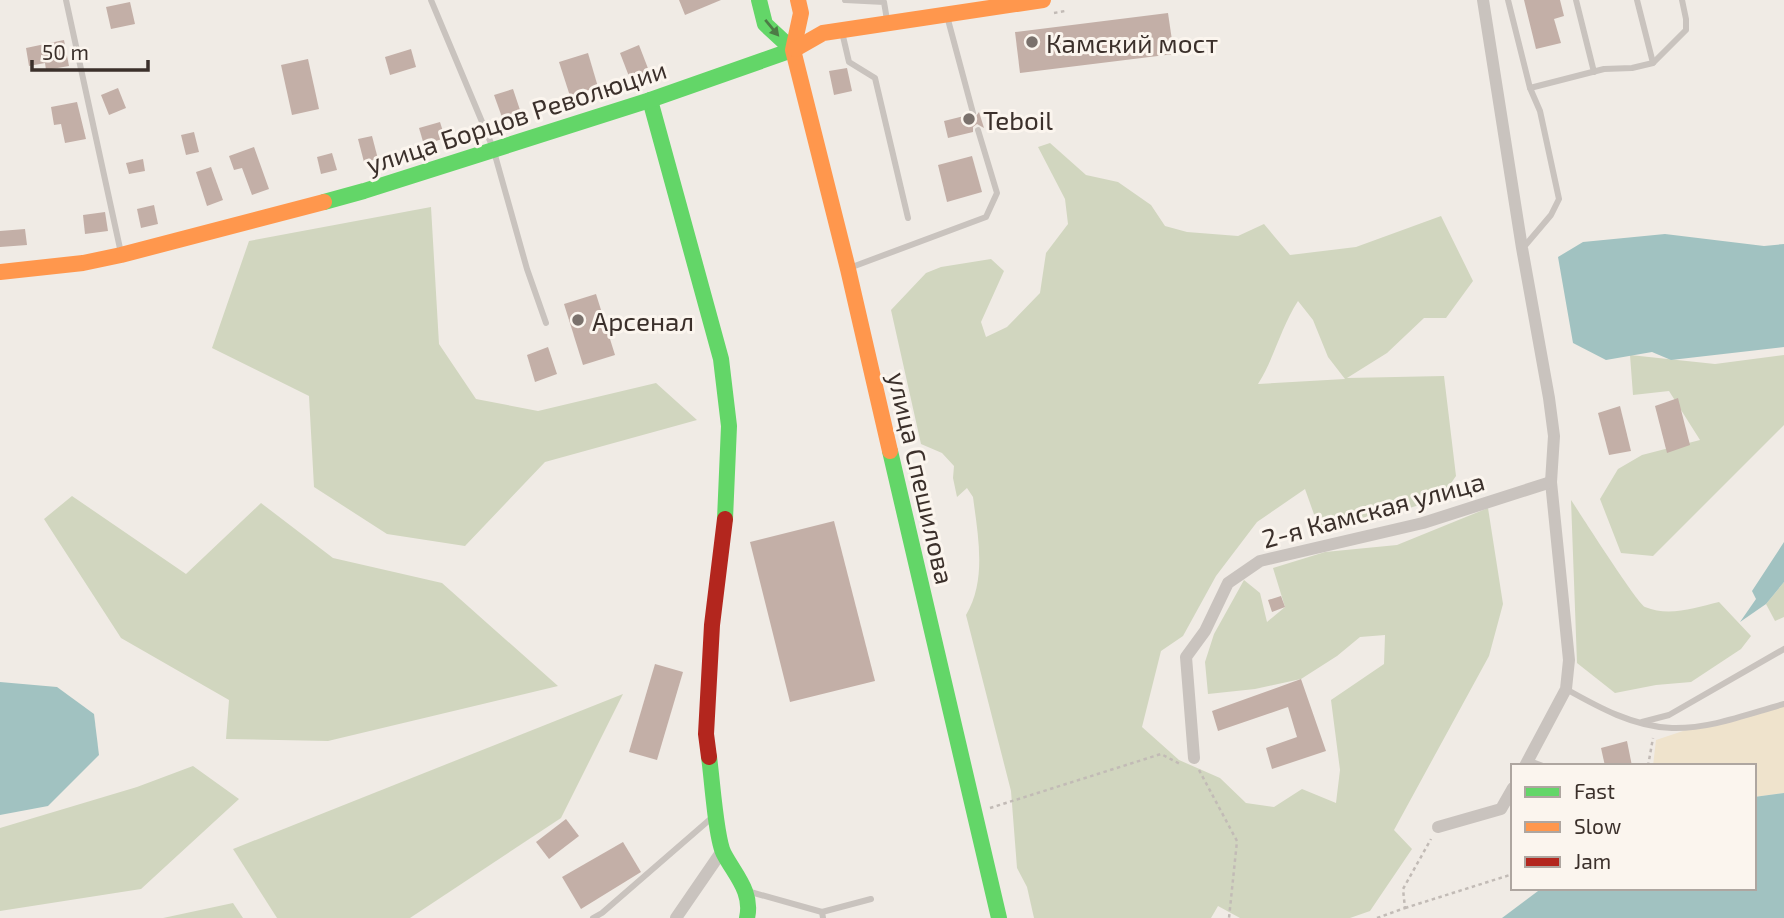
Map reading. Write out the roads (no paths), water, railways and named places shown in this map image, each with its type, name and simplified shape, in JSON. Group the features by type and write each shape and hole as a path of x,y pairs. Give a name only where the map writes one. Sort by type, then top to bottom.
{"street":[{"path":"760,0 765,24 793,50"},
{"name":"улица Спешилова","path":"798,0 801,13 793,50 848,269 999,918"},
{"name":"улица Борцов Революции","path":"0,272 83,263 121,255 364,191 650,100 793,50 823,33 1043,0"},
{"path":"1483,0 1554,436 1552,482 1569,660 1566,689 1526,763"},
{"path":"650,100 721,359 729,426 726,514 712,625 706,734 722,851 745,890 749,909 747,918"},
{"name":"2-я Камская улица","path":"1189,763 1186,657 1205,631 1228,583 1260,561 1423,523 1552,482"},
{"path":"1437,827 1501,809 1511,792"},
{"path":"676,918 722,851"}],"lane":[{"path":"66,0 121,255"},
{"path":"431,0 493,148 527,269 546,323"},
{"path":"845,0 884,2 887,22"},
{"path":"1508,0 1530,88 1541,111 1559,200 1552,215 1522,248"},
{"path":"1576,0 1594,72"},
{"path":"1637,0 1653,63"},
{"path":"1530,88 1594,72 1653,63 1686,30 1682,0"},
{"path":"947,14 973,113"},
{"path":"841,30 849,62 875,78 908,218"},
{"path":"848,269 986,217 997,193 978,130"},
{"path":"1640,722 1669,715 1784,649"},
{"path":"1566,689 1602,709 1640,722 1671,728 1698,726 1784,704"},
{"path":"593,918 717,814"},
{"path":"745,890 823,915 871,899"}],"water":[{"path":"1665,234 1764,246 1784,244 1784,347 1671,360 1652,352 1606,360 1573,343 1558,257 1583,242"},
{"path":"1784,542 1784,582 1766,604 1740,622 1756,599 1752,591"},
{"path":"0,682 57,687 94,714 99,755 48,806 0,815"},
{"path":"1784,793 1784,918 1502,918 1539,890 1756,890 1756,797"}],"place":[{"name":"Камский мост","path":"1032,42"},
{"name":"Teboil","path":"969,119"},
{"name":"Арсенал","path":"578,320"}]}
